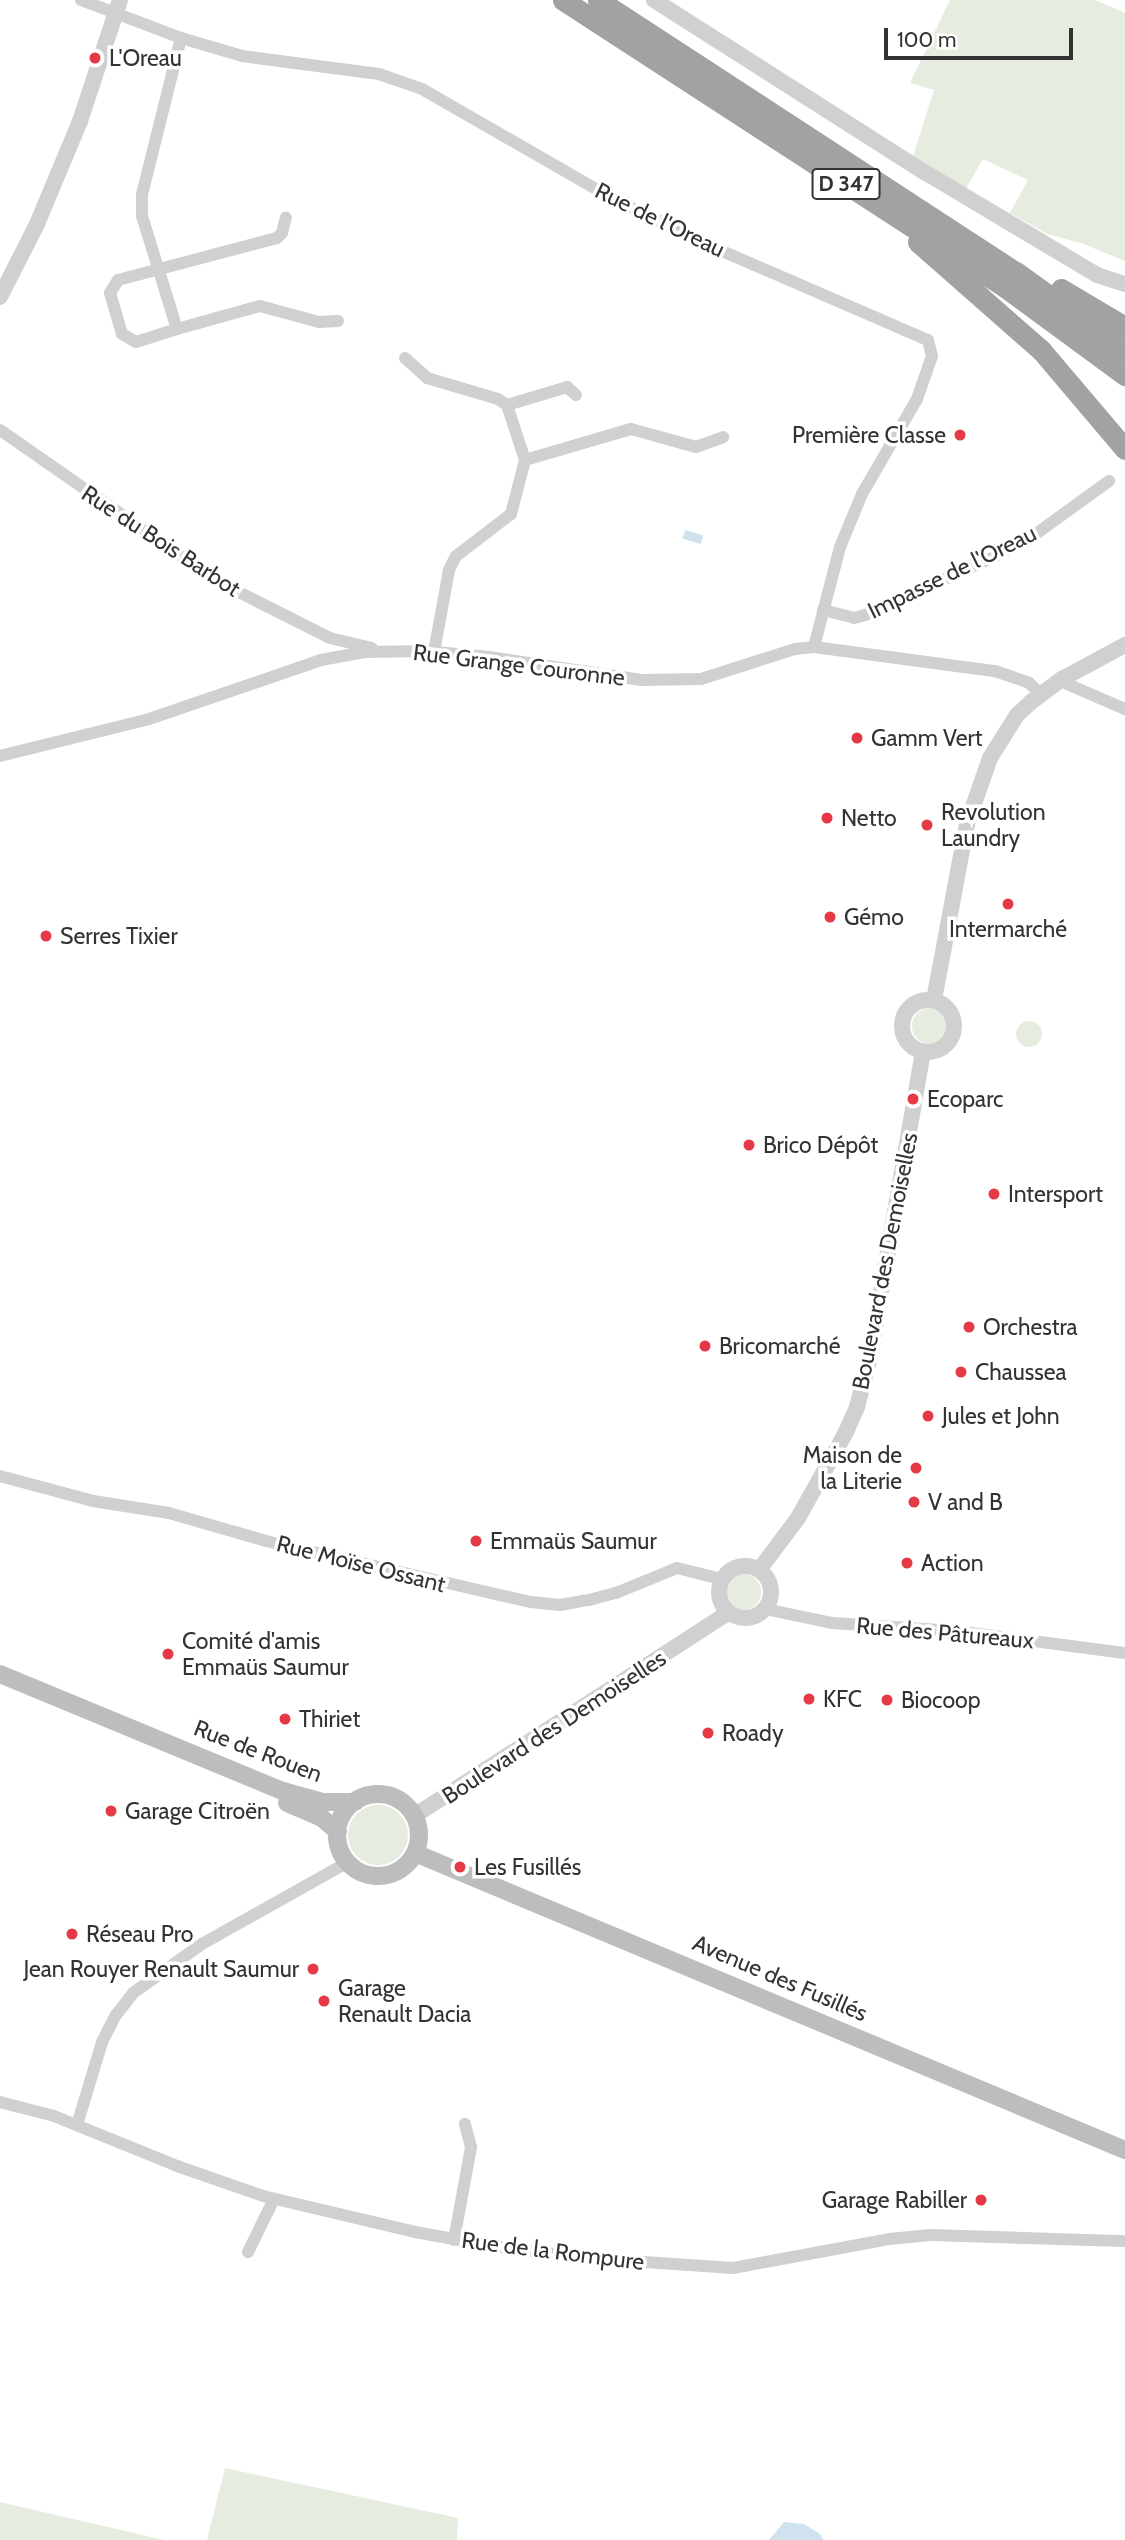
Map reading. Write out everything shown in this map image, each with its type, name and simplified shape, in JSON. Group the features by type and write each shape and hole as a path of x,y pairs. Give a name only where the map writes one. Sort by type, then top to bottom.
{"highway":[{"name":"D 347","path":"563,0 1025,301 1125,375"},
{"name":"D 347","path":"598,0 970,241 1125,351"},
{"path":"881,207 1032,342 1125,449"},
{"path":"970,241 1078,298 1125,327"}],"main road":[{"name":"Rue de Rouen","path":"0,1674 145,1736 292,1794 328,1802 355,1802"},
{"name":"Rue de Rouen","path":"145,1736 170,1754 317,1815 338,1832"},
{"path":"371,1795 384,1795 407,1806 414,1816 419,1828 415,1853 400,1870 389,1874 367,1874 348,1862 342,1853 338,1832 340,1820 355,1802 371,1795"},
{"name":"Avenue des Fusillés","path":"415,1853 1125,2150"}],"street":[{"name":"Rue de l'Oreau","path":"81,0 117,8 181,38 274,62 379,74 422,89 625,205 722,251 928,340 932,356 917,399 854,510 814,647"},
{"path":"654,0 926,173 1097,275 1125,284"},
{"path":"0,297 37,224 80,121 117,8"},
{"path":"177,329 142,216 142,194 181,38"},
{"path":"286,217 282,233 277,238 118,280 110,293 122,334 136,342 260,306 319,322 338,321"},
{"path":"405,358 427,378 498,399 507,405 525,460 510,514 456,556 449,570 434,652"},
{"path":"507,405 567,387 576,394"},
{"path":"525,460 631,429 696,447 723,437"},
{"name":"Rue du Bois Barbot","path":"0,430 219,582 330,638 385,651"},
{"name":"Impasse de l'Oreau","path":"823,610 854,618 864,615 996,556 1033,536 1109,481"},
{"path":"330,638 338,655"},
{"path":"933,1000 973,800 1003,734 1017,715 1041,694 1062,679 1125,645"},
{"name":"Rue Grange Couronne","path":"0,756 160,716 338,655 385,651 489,657 640,680 701,679 795,649 814,647 995,671 1029,682 1041,694"},
{"path":"1062,679 1067,684 1125,709"},
{"path":"933,1000 951,1012 954,1032 946,1046 939,1050 923,1052 908,1042 903,1034 904,1016 916,1003 933,1000"},
{"name":"Boulevard des Demoiselles","path":"760,1570 798,1518 857,1407 869,1362 923,1052"},
{"name":"Rue Moïse Ossant","path":"0,1476 93,1501 169,1513 266,1541 531,1602 559,1605 594,1599 677,1568 721,1579"},
{"path":"740,1566 760,1570 771,1588 765,1609 750,1618 738,1618 727,1613 718,1593 721,1579 732,1568 740,1566"},
{"name":"Rue des Pâtureaux","path":"765,1609 832,1623 957,1631 1125,1653"},
{"name":"Boulevard des Demoiselles","path":"414,1816 727,1613"},
{"path":"77,2125 102,2042 133,1993 202,1944 348,1862"},
{"name":"Rue de la Rompure","path":"0,2102 77,2125 177,2166 274,2199 454,2240 586,2258 733,2267 771,2263 890,2239 930,2235 1125,2241"},
{"path":"454,2240 471,2147 465,2124"},
{"path":"248,2252 274,2199"}],"shaded area":[{"path":"950,0 1095,0 1125,13 1125,261 1081,243 1047,234 1010,213 1028,180 983,159 964,192 913,156 934,90 910,83"},
{"path":"930,1008 943,1013 948,1026 943,1039 930,1044 917,1039 912,1026 917,1013"},
{"path":"1029,1021 1038,1025 1042,1034 1038,1043 1029,1047 1020,1043 1016,1034 1020,1025"},
{"path":"743,1574 755,1580 761,1592 755,1604 743,1610 731,1604 725,1592 731,1580"},
{"path":"372,1805 384,1805 403,1818 408,1835 406,1847 395,1860 384,1865 372,1865 353,1852 348,1841 348,1829 361,1810"},
{"path":"225,2468 458,2518 457,2540 207,2540"},
{"path":"0,2502 164,2540 0,2540"}],"water":[{"path":"685,530 703,535 701,544 683,539"},
{"path":"784,2522 804,2524 820,2534 823,2540 769,2540"}],"place":[{"name":"L'Oreau","path":"95,58"},
{"name":"Première Classe","path":"960,435"},
{"name":"Gamm Vert","path":"857,738"},
{"name":"Netto","path":"827,818"},
{"name":"Revolution Laundry","path":"927,825"},
{"name":"Intermarché","path":"1008,904"},
{"name":"Gémo","path":"830,917"},
{"name":"Serres Tixier","path":"46,936"},
{"name":"Ecoparc","path":"913,1099"},
{"name":"Brico Dépôt","path":"749,1145"},
{"name":"Intersport","path":"994,1194"},
{"name":"Orchestra","path":"969,1327"},
{"name":"Bricomarché","path":"705,1346"},
{"name":"Chaussea","path":"961,1372"},
{"name":"Jules et John","path":"928,1416"},
{"name":"Maison de la Literie","path":"916,1468"},
{"name":"V and B","path":"914,1502"},
{"name":"Emmaüs Saumur","path":"476,1541"},
{"name":"Action","path":"907,1563"},
{"name":"Comité d'amis Emmaüs Saumur","path":"168,1654"},
{"name":"KFC","path":"809,1699"},
{"name":"Biocoop","path":"887,1700"},
{"name":"Thiriet","path":"285,1719"},
{"name":"Roady","path":"708,1733"},
{"name":"Garage Citroën","path":"111,1811"},
{"name":"Les Fusillés","path":"460,1867"},
{"name":"Réseau Pro","path":"72,1934"},
{"name":"Jean Rouyer Renault Saumur","path":"313,1969"},
{"name":"Garage Renault Dacia","path":"324,2001"},
{"name":"Garage Rabiller","path":"981,2200"}]}
